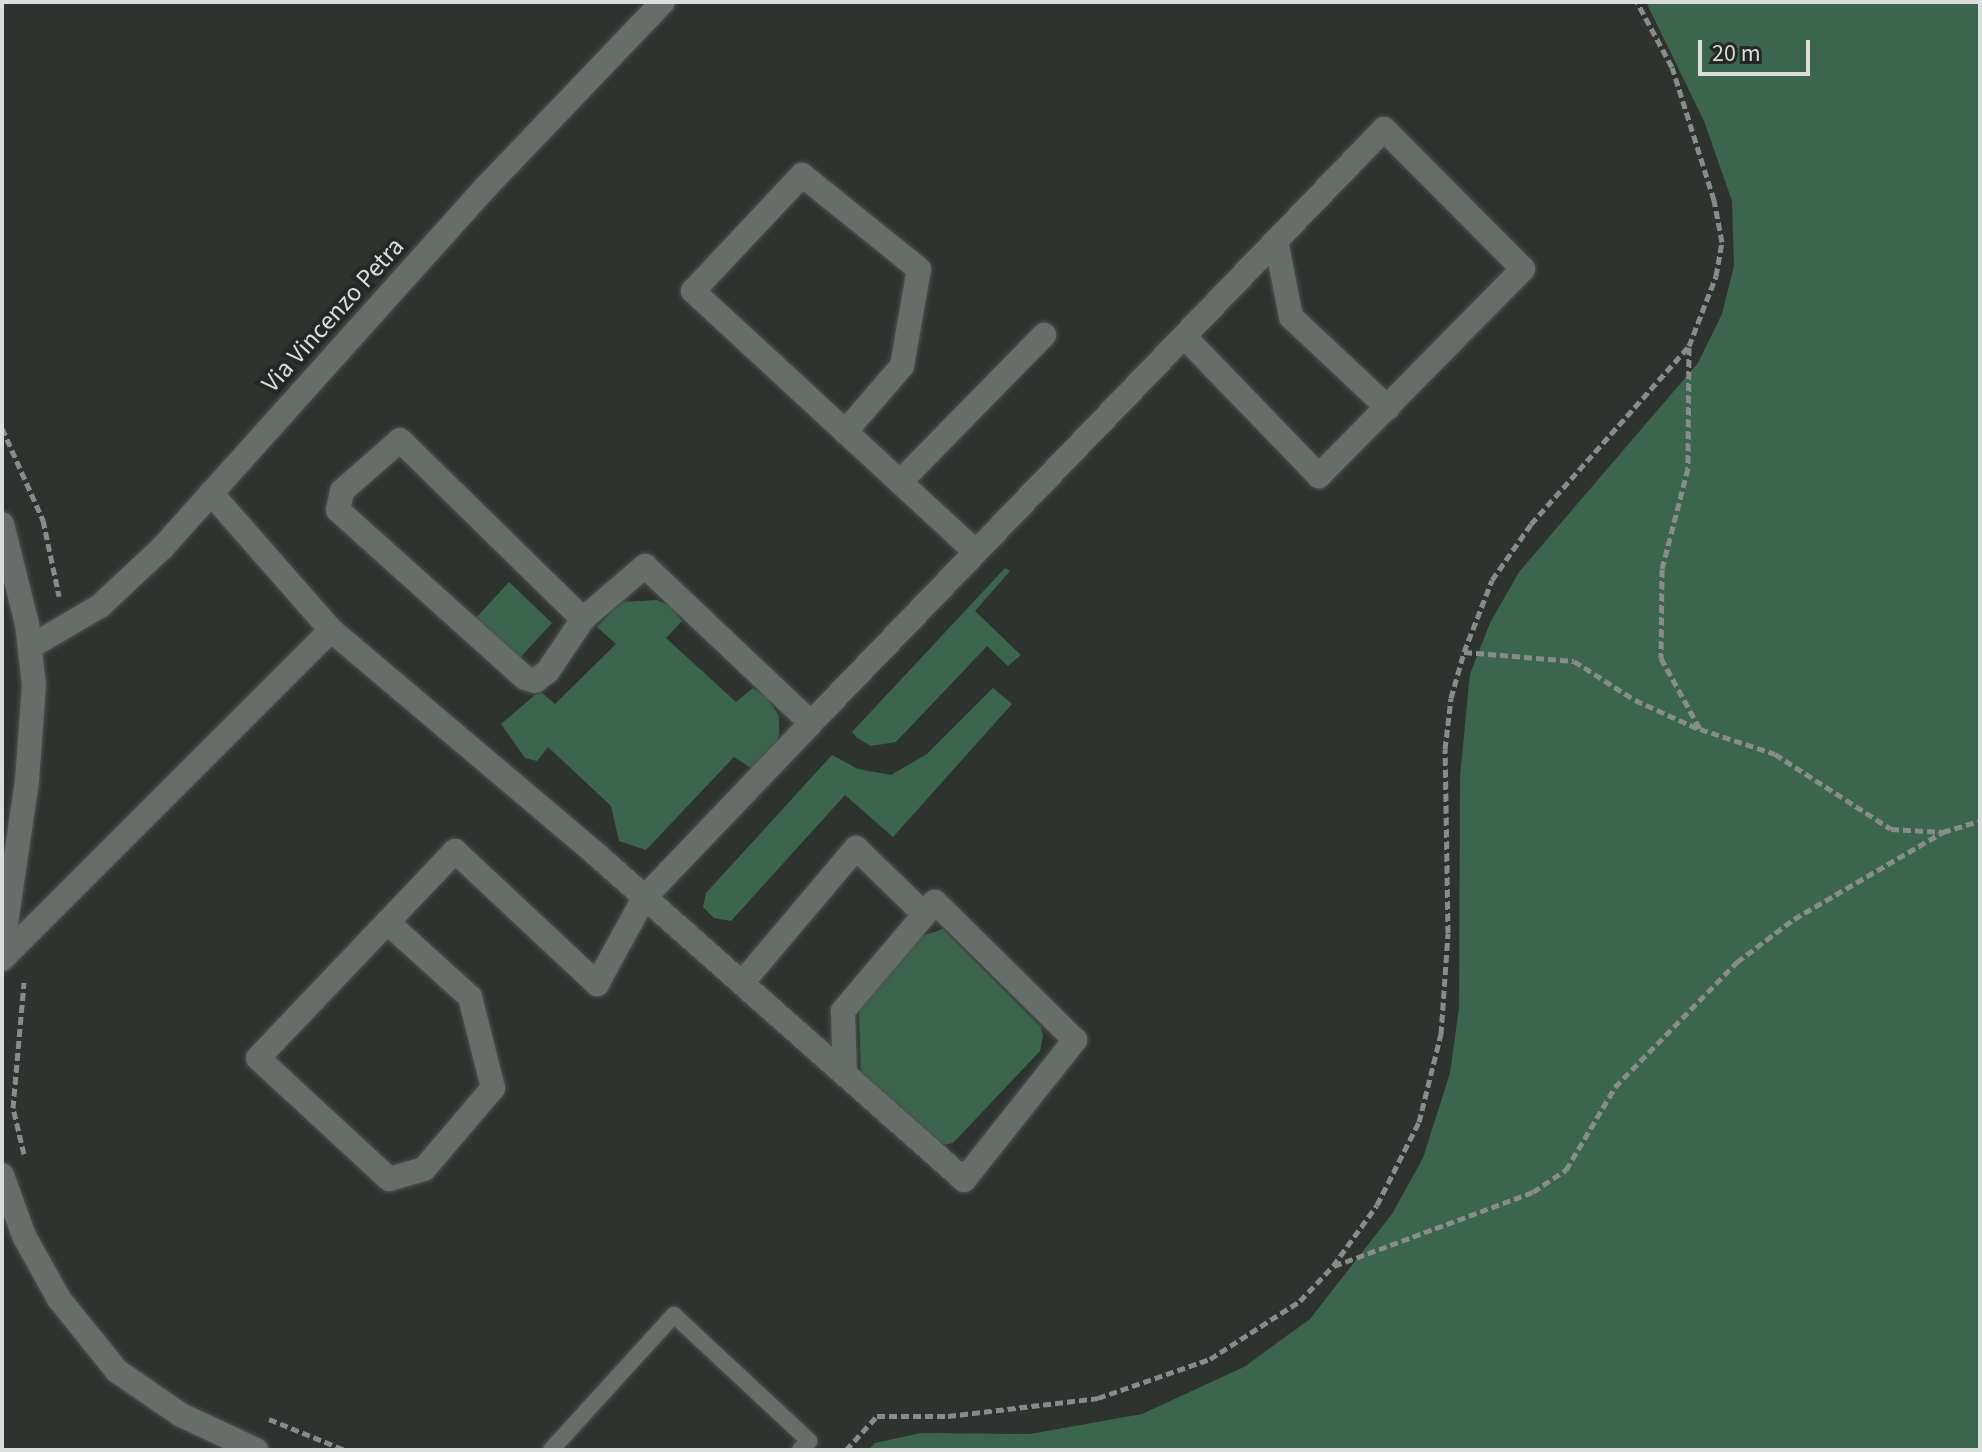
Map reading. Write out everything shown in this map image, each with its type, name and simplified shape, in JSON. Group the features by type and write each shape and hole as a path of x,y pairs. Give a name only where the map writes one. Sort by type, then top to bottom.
{"street":[{"name":"Via Vincenzo Petra","path":"30,647 63,632 142,568 486,187 663,2"},
{"path":"387,922 470,997 493,1088 424,1169 389,1179 258,1058 387,922 455,851 597,984 644,898 811,723 1184,336 1384,129 1523,269 1319,476 1184,336"},
{"path":"845,432 902,366 919,269 802,175 693,291 845,432 976,552"},
{"path":"1276,241 1291,317 1388,408"},
{"path":"900,482 1044,335"},
{"path":"583,619 400,440 342,491 338,510 525,678 535,681 548,671 583,619 645,566 811,723"},
{"path":"211,493 331,630 742,983 845,1075 964,1180 1075,1040 935,902 843,1011 845,1075"},
{"path":"2,524 30,647 30,753 2,951"},
{"path":"2,959 331,630"},
{"path":"742,983 856,848 924,914"},
{"path":"2,1175 24,1236 88,1338 150,1397 211,1441 256,1450"}],"lane":[{"path":"551,1450 674,1315 809,1441 800,1450"}],"path":[{"path":"846,1450 877,1416 948,1416 1098,1398 1210,1359 1300,1301 1333,1266 1377,1205 1419,1122 1441,1034 1448,933 1445,749 1451,698 1464,652 1492,580 1531,524 1689,346 1716,276 1722,242 1714,200 1672,67 1637,2"},
{"path":"1689,346 1688,468 1662,569 1661,658 1700,729"},
{"path":"2,428 43,520 63,632"},
{"path":"1464,652 1574,661 1635,700 1700,729 1775,754 1891,829 1943,832"},
{"path":"1333,1266 1533,1192 1566,1170 1615,1087 1737,962 1794,919 1943,832 1980,821"},
{"path":"27,1167 13,1108 31,930"},
{"path":"258,1414 341,1449"}],"green space":[{"path":"1646,2 1980,2 1980,1450 868,1450 875,1443 921,1433 1030,1434 1142,1414 1244,1367 1310,1319 1392,1214 1423,1158 1450,1073 1459,1008 1460,776 1470,674 1490,623 1519,572 1698,363 1722,314 1734,266 1732,201 1704,121"},
{"path":"1005,568 1010,571 975,611 1021,655 1008,666 987,646 896,742 871,746 857,738 852,732"},
{"path":"509,582 552,623 517,661 474,620"},
{"path":"657,600 671,606 682,621 666,638 736,702 753,688 767,697 779,716 779,735 775,750 753,769 734,757 646,850 619,841 611,806 548,747 537,761 525,758 501,724 536,694 542,693 555,704 616,644 597,627 623,602"},
{"path":"993,688 1012,704 893,837 845,795 731,921 714,918 703,907 706,893 832,755 858,769 891,775 927,754"},
{"path":"943,929 1041,1027 1043,1036 1040,1051 953,1143 943,1145 861,1078 859,1014 861,1000 919,937"}]}
